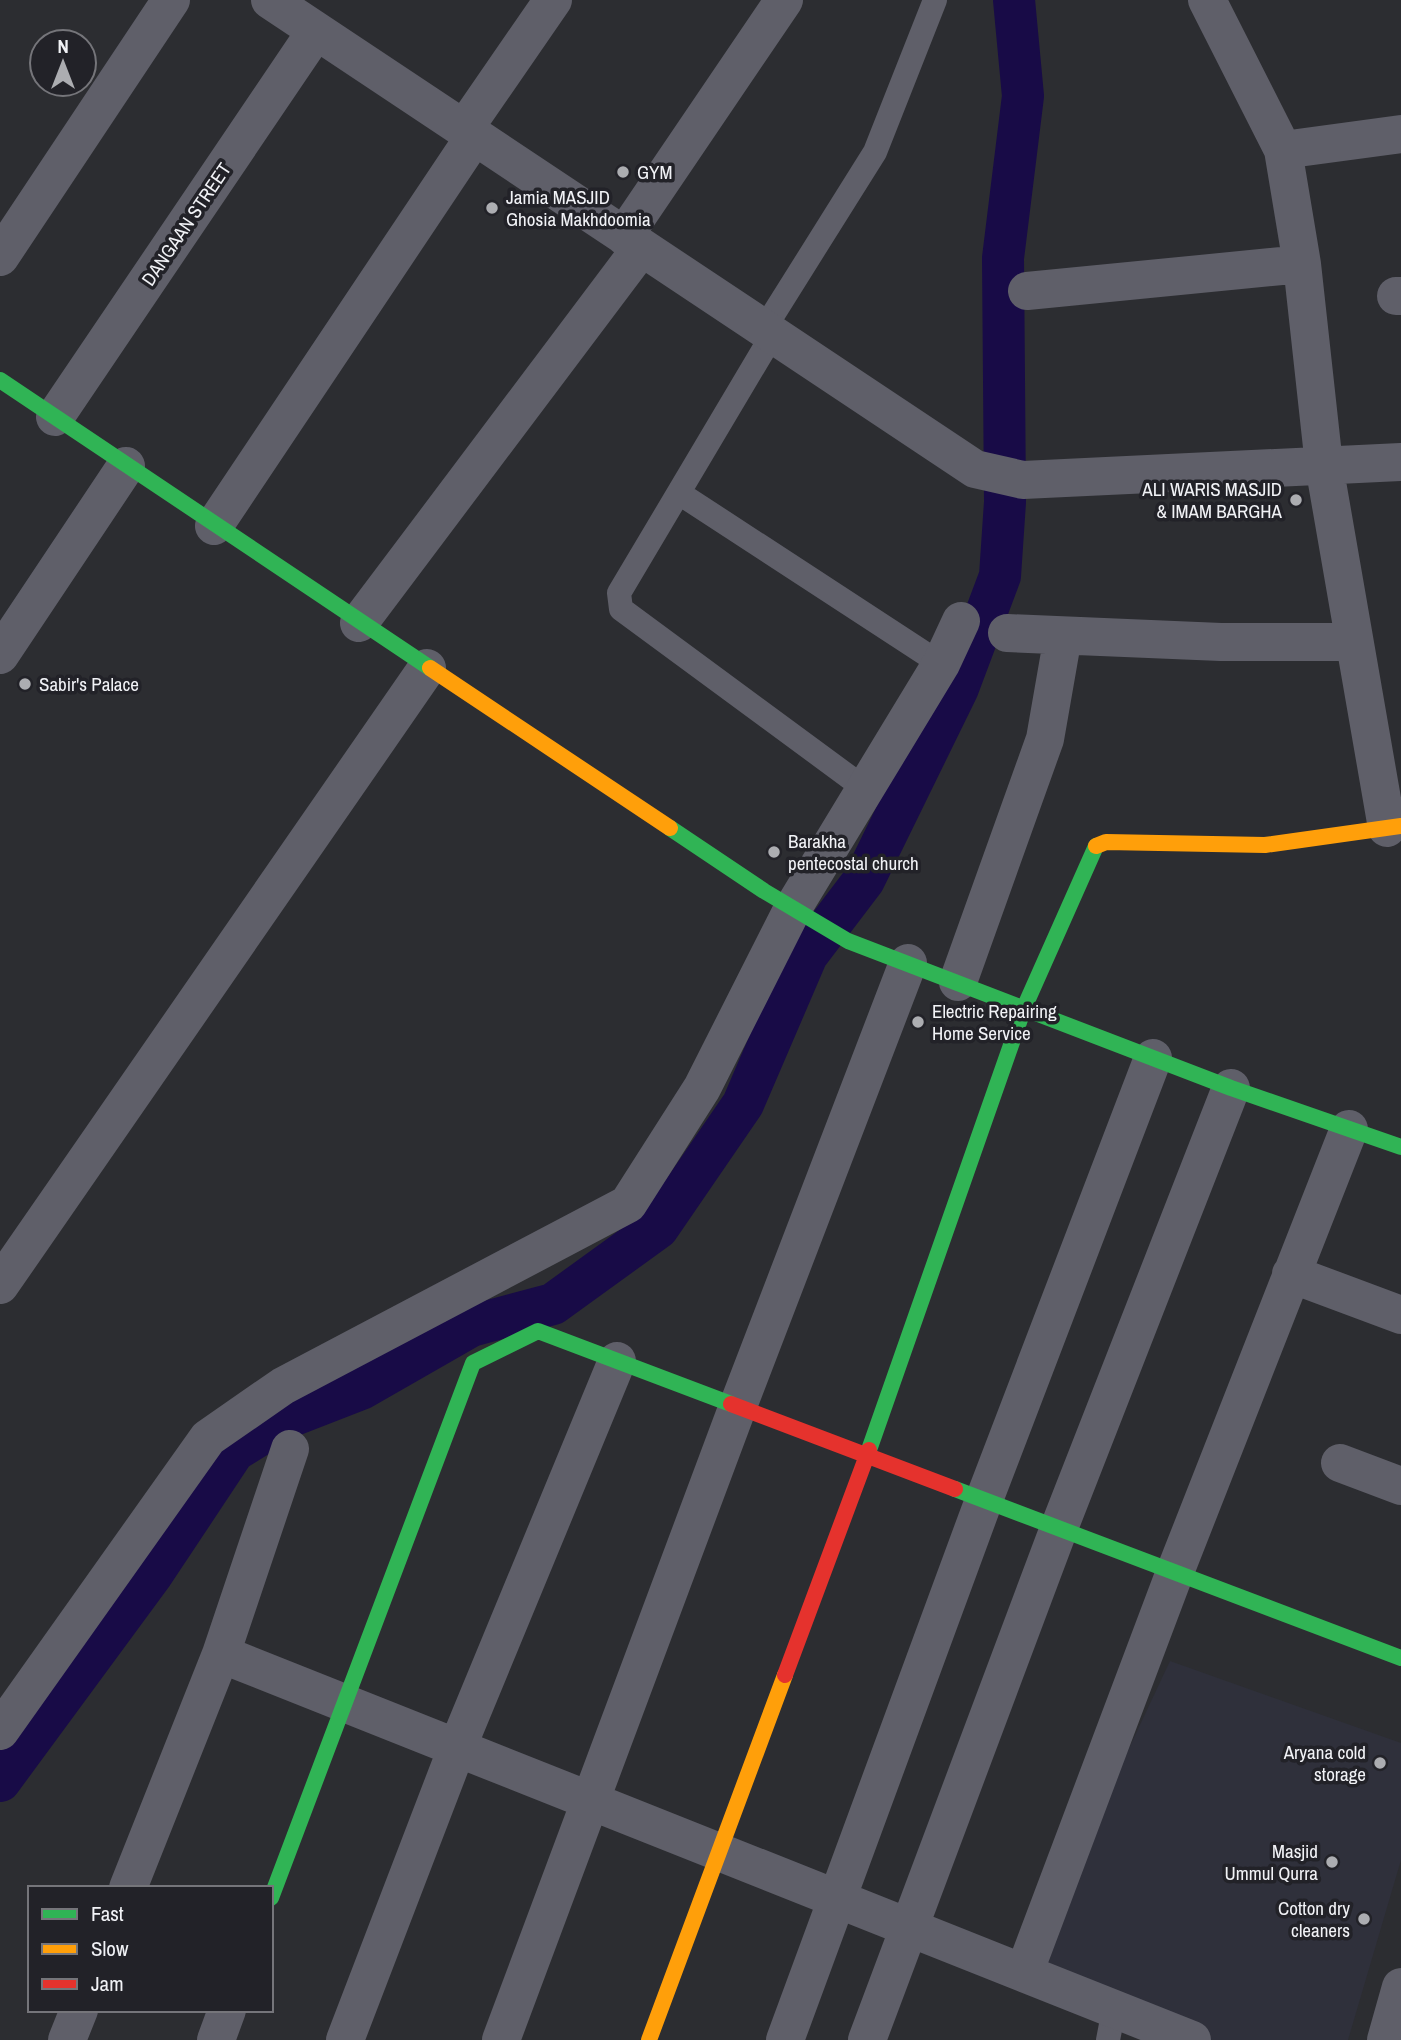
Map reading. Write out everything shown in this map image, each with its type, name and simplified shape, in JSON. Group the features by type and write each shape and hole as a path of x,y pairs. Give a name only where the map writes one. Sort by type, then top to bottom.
{"street":[{"path":"0,257 171,0"},
{"path":"214,526 553,0"},
{"path":"359,623 632,242 785,0"},
{"path":"649,2040 721,1853 867,1455 1024,1008 1097,845 1106,842 1265,845 1394,827 1354,642 1324,466 1302,264 1283,150 1207,0"},
{"path":"279,2 316,31 975,469 1023,480 1401,462"},
{"name":"DANGAAN STREET","path":"55,417 316,31"},
{"path":"1283,150 1401,134"},
{"path":"1027,291 1302,264"},
{"path":"0,380 359,623 798,911 848,940 1231,1088 1401,1147"},
{"path":"0,655 126,466"},
{"path":"0,1731 208,1438 284,1386 628,1204 702,1088 864,788 941,664 961,621"},
{"path":"1007,633 1221,642 1354,642"},
{"path":"958,982 1045,739 1063,636"},
{"path":"0,1285 428,668"},
{"path":"501,2040 738,1406 908,963"},
{"path":"785,2040 984,1500 1153,1058"},
{"path":"867,2040 1059,1528 1231,1088"},
{"path":"1024,1973 1175,1572 1349,1129"},
{"path":"1292,1274 1401,1315"},
{"path":"273,1893 473,1363 538,1331 1401,1658"},
{"path":"345,2040 457,1748 617,1361"},
{"path":"129,1886 221,1654 290,1450"},
{"path":"1340,1462 1401,1486"},
{"path":"221,1654 1024,1973 1111,2024 1192,2040"},
{"path":"67,2040 78,2012"},
{"path":"216,2040 227,2012"}],"lane":[{"path":"864,788 621,609 619,593 679,493 768,332 875,152 935,0"},
{"path":"679,493 941,664"}],"shaded area":[{"path":"1170,1661 1401,1743 1401,1860 1348,2040 1212,2040 1031,1957"}],"waterway":[{"path":"0,1781 153,1573 234,1451 289,1417 361,1389 471,1326 553,1304 658,1228 743,1104 807,955 864,880 958,688 1000,576 1005,502 1003,258 1023,96 1014,0"}],"traffic: fast":[{"path":"0,380 430,668"},
{"path":"670,828 764,891 848,941 1231,1088 1401,1147"},
{"path":"869,1450 1024,1008 1096,846"},
{"path":"273,1893 473,1363 538,1331 731,1404"},
{"path":"955,1489 1401,1658"}],"traffic: slow":[{"path":"430,668 670,828"},
{"path":"1096,846 1106,842 1265,845 1401,826"},
{"path":"649,2040 785,1675"}],"traffic: jam":[{"path":"731,1404 955,1489"},
{"path":"785,1675 869,1450"}],"place":[{"name":"GYM","path":"623,172"},
{"name":"Jamia MASJID Ghosia Makhdoomia","path":"492,208"},
{"name":"ALI WARIS MASJID & IMAM BARGHA","path":"1296,500"},
{"name":"Sabir's Palace","path":"25,684"},
{"name":"Barakha pentecostal church","path":"774,852"},
{"name":"Electric Repairing Home Service","path":"918,1022"},
{"name":"Aryana cold storage","path":"1380,1763"},
{"name":"Masjid Ummul Qurra","path":"1332,1862"},
{"name":"Cotton dry cleaners","path":"1364,1919"}]}
